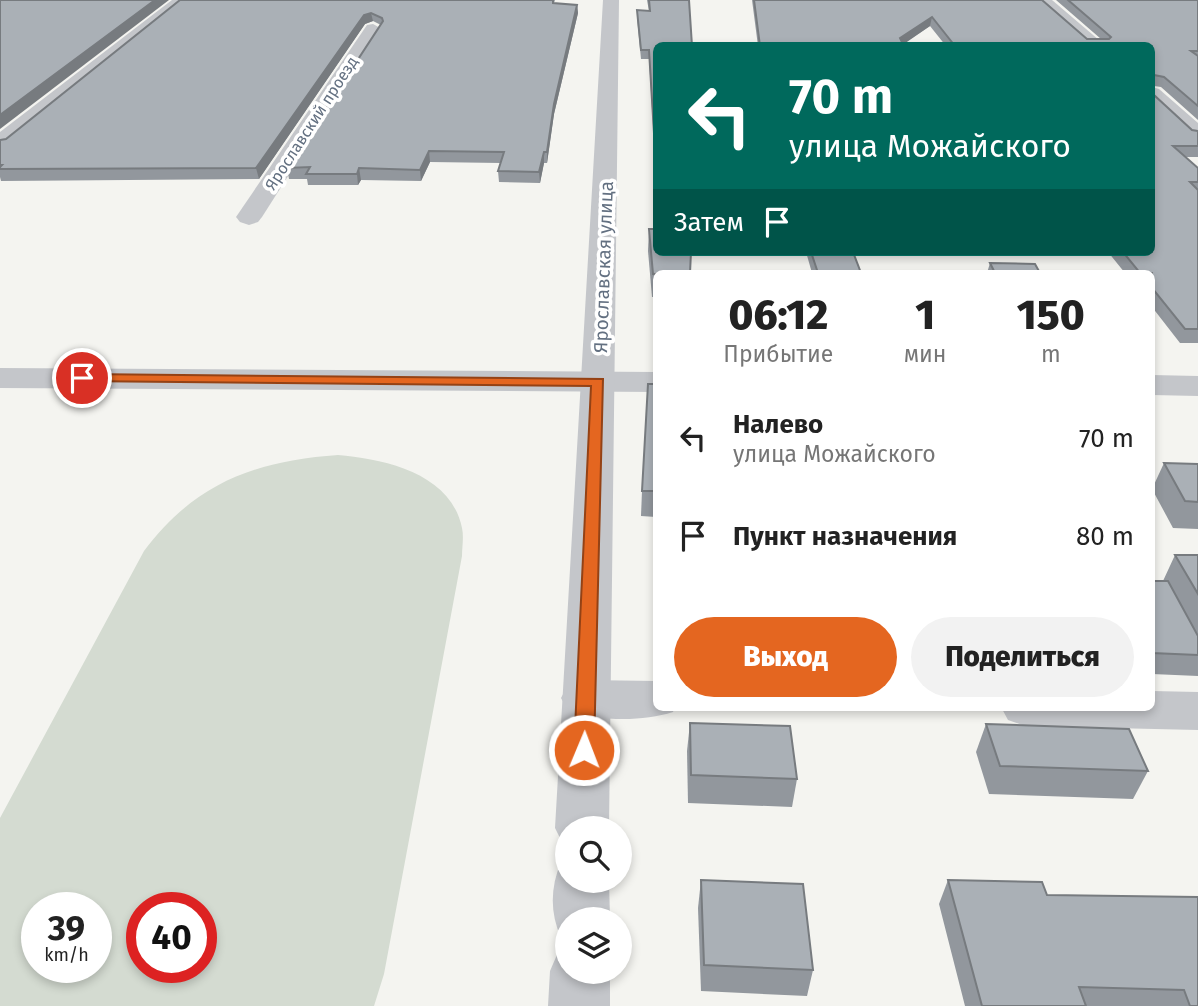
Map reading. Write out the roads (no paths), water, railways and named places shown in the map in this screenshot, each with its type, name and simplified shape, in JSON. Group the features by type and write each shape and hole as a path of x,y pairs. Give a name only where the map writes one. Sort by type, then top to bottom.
{"street":[{"path":"0,143 182,0"},
{"name":"Ярославская улица","path":"582,816 611,0"},
{"path":"1042,0 1092,42"},
{"name":"Ярославский проезд","path":"249,217 373,29"},
{"path":"1155,96 1198,134"},
{"path":"0,378 653,382"},
{"path":"1155,385 1198,386"},
{"path":"585,698 653,699"},
{"path":"1155,710 1198,711"},
{"path":"579,1006 580,984"}]}
